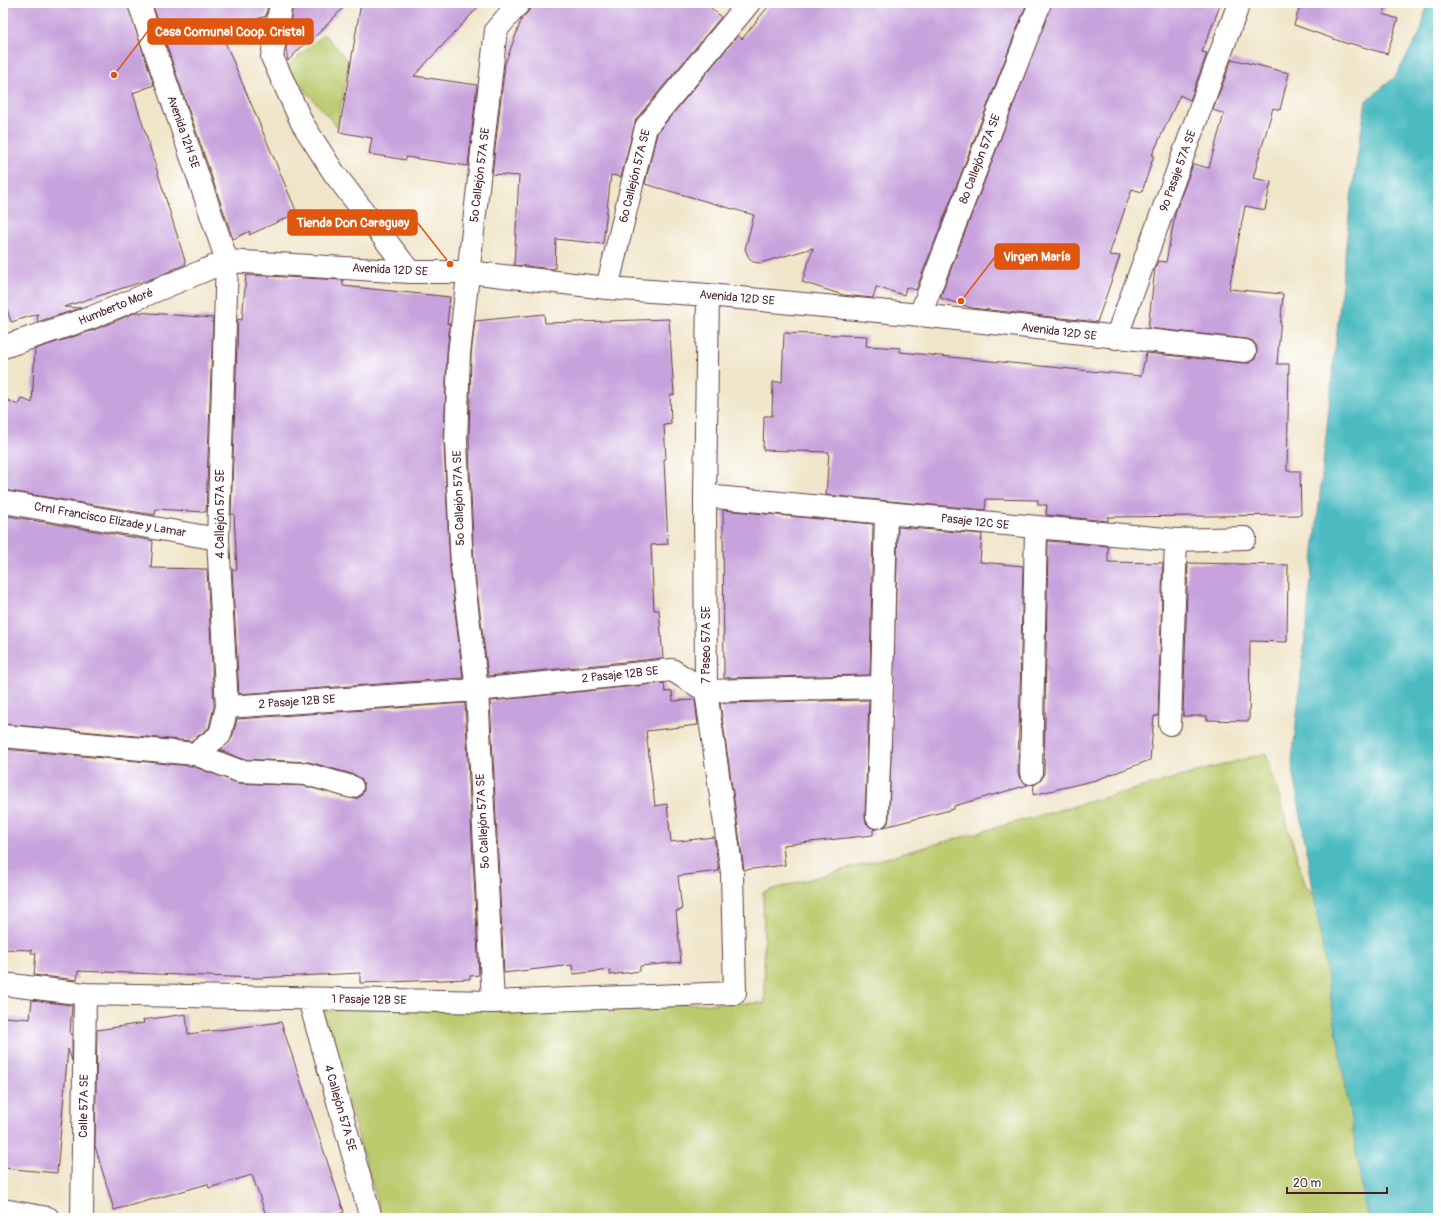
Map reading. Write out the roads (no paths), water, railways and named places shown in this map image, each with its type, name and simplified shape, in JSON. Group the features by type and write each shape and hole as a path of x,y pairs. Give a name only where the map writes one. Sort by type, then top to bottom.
{"street":[{"name":"Avenida 12H SE","path":"139,3 227,261"},
{"path":"281,3 272,57 302,124 334,173 410,272"},
{"name":"5º Callejón 57A SE","path":"493,1002 477,690 462,567 456,442 459,354 496,30 519,3"},
{"name":"6º Callejón 57A SE","path":"607,288 646,127 749,3"},
{"name":"8º Callejón 57A SE","path":"920,315 1040,3"},
{"name":"9º Pasaje 57A SE","path":"1116,338 1239,3"},
{"name":"Avenida 12D SE","path":"227,261 410,272 469,272 607,288 708,295 920,315 1116,338 1245,351"},
{"name":"Humberto Moré","path":"3,347 90,318 227,261"},
{"name":"4 Callejón 57A SE","path":"195,754 220,735 228,707 218,539 227,261"},
{"name":"7 Paseo 57A SE","path":"708,295 705,496 706,691 732,873 735,993"},
{"name":"Pasaje 12C SE","path":"705,496 1176,540 1245,538"},
{"name":"Crnl Francisco Elizade y Lamar","path":"3,502 218,539"},
{"path":"877,817 886,513"},
{"path":"1031,773 1036,528"},
{"path":"1170,724 1176,540"},
{"name":"2 Pasaje 12B SE","path":"228,707 477,690 672,670 706,691"},
{"path":"706,691 882,687"},
{"path":"3,736 195,754 239,771 306,774 352,787"},
{"name":"1 Pasaje 12B SE","path":"3,984 85,994 493,1002 735,993"},
{"name":"Calle 57A SE","path":"82,1218 85,994"},
{"name":"4 Callejón 57A SE","path":"309,999 371,1218"},
{"path":"3,1210 48,1218"}],"water":[{"path":"1427,3 1438,3 1438,1218 1367,1218 1292,762 1351,198 1366,101 1395,77 1421,31"}],"place":[{"name":"Casa Comunal Coop. Cristal","path":"114,75"},
{"name":"Tienda Don Caraguay","path":"450,264"},
{"name":"Virgen María","path":"961,301"}]}
